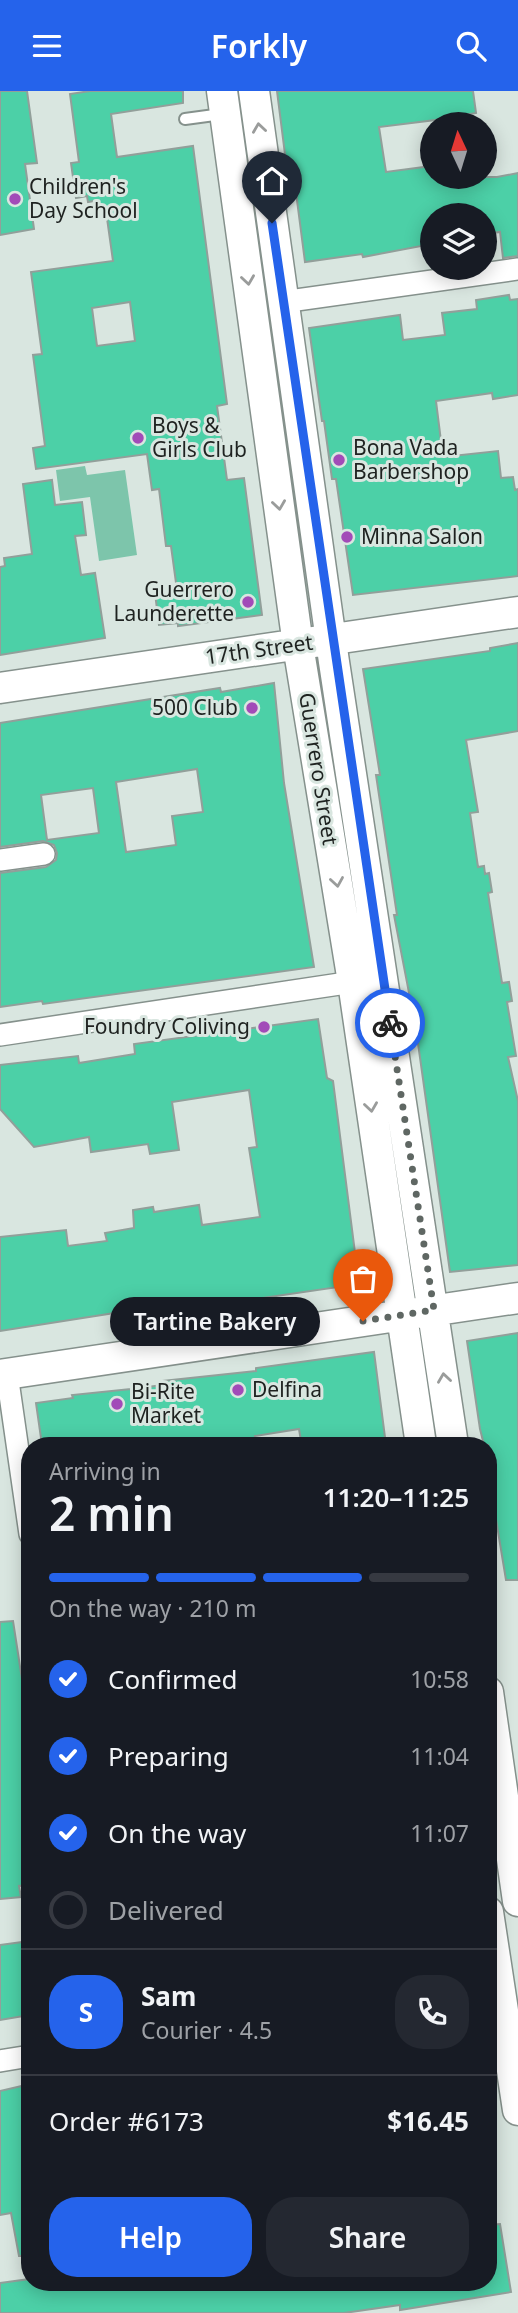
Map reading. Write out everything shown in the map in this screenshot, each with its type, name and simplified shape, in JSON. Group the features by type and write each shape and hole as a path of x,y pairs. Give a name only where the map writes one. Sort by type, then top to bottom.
{"main road":[{"name":"Guerrero Street","path":"254,91 331,640 452,1437"},
{"name":"Guerrero Street","path":"223,102 298,645 353,982 420,1437"},
{"name":"17th Street","path":"0,688 518,612"},
{"path":"3,1374 518,1298"},
{"path":"497,1755 518,1901"},
{"path":"497,1960 518,2110"}],"street":[{"path":"282,302 518,269"},
{"path":"0,860 44,854"},
{"path":"0,1035 353,982"},
{"path":"3,1374 21,1481"},
{"path":"0,2060 21,2057"}],"lane":[{"path":"185,119 223,102"}],"green space":[{"path":"85,466 87,475 125,470 137,555 99,561 90,497 60,501 56,470"}],"building":[{"path":"0,91 27,91 37,163 25,164 34,229 0,235"},
{"path":"90,91 183,91 183,103 111,114 117,157 193,146 227,404 217,406 227,480 244,478 262,615 178,626 178,623 159,625 155,593 177,590 171,546 166,546 159,489 152,490 147,454 36,469 33,448 45,446 33,355 42,354 31,272 113,261 106,211 96,212 94,201 88,202 87,196 76,198 71,163 79,162 70,94","holes":["130,302 135,341 97,346 92,308"]},
{"path":"277,91 473,91 476,112 420,112 420,122 379,127 386,172 420,168 420,189 497,189 497,177 518,173 518,256 503,258 500,232 497,232 497,203 420,203 420,246 363,257 362,254 305,262 294,177 288,178"},
{"path":"509,295 510,300 518,299 518,395 493,399 492,393 436,401 443,457 498,451 501,478 513,477 515,490 518,489 518,576 353,595 336,479 332,479 322,421 309,328 400,315 403,340 445,335 442,313 477,309 476,300"},
{"path":"52,480 55,505 82,502 86,535 75,536 81,575 95,573 105,638 0,655 0,567 5,566 4,558 32,554 23,484"},
{"path":"518,643 518,731 466,740 478,812 470,813 478,867 484,866 485,874 489,873 492,892 488,893 502,983 509,982 512,1001 507,1002 516,1056 508,1057 518,1101 518,1265 450,1272 416,1029 394,915 397,915 376,775 380,775 363,669 490,651 490,648"},
{"path":"274,683 284,783 314,967 43,1004 42,1001 0,1007 0,873 46,867 56,860 57,853 54,845 43,841 0,847 0,723 220,688 221,692","holes":["197,769 203,812 172,816 176,845 126,852 116,782","93,788 99,833 47,840 41,795"]},
{"path":"318,1019 327,1078 333,1081 359,1284 173,1311 172,1304 0,1331 0,1237 66,1230 68,1246 107,1241 105,1233 134,1228 133,1210 153,1207 154,1212 199,1205 202,1225 260,1217 249,1148 257,1147 249,1090 172,1102 179,1150 150,1154 148,1144 91,1152 89,1137 34,1147 0,1109 0,1065 78,1056 79,1063 135,1054 134,1044"},
{"path":"518,1333 518,1580 506,1580 497,1526 497,1437 482,1437 467,1341"},
{"path":"374,1352 385,1437 300,1437 299,1429 255,1437 41,1437 36,1403 73,1398 72,1395 163,1385 163,1381 256,1371 256,1368"},
{"path":"13,1621 21,1673 21,1897 0,1899 0,1622"},
{"path":"21,1942 21,2016 0,2020 0,1945"},
{"path":"21,2086 21,2256 11,2213 0,2215 0,2091"},
{"path":"497,2224 500,2224 511,2292 400,2310 400,2305 344,2313 0,2313 0,2283 21,2280 21,2291 497,2291"}],"way so far":[{"path":"363,1321 434,1310 390,1023"}],"place":[{"name":"Children's Day School","path":"15,199"},
{"name":"Boys & Girls Club","path":"138,438"},
{"name":"Bona Vada Barbershop","path":"339,460"},
{"name":"Minna Salon","path":"347,537"},
{"name":"Guerrero Launderette","path":"248,602"},
{"name":"500 Club","path":"252,708"},
{"name":"Foundry Coliving","path":"264,1027"},
{"name":"Tartine Bakery","path":"363,1321"},
{"name":"Delfina","path":"238,1390"},
{"name":"Bi-Rite Market","path":"117,1404"}],"route":[{"path":"272,223 331,640 390,1023"}]}
